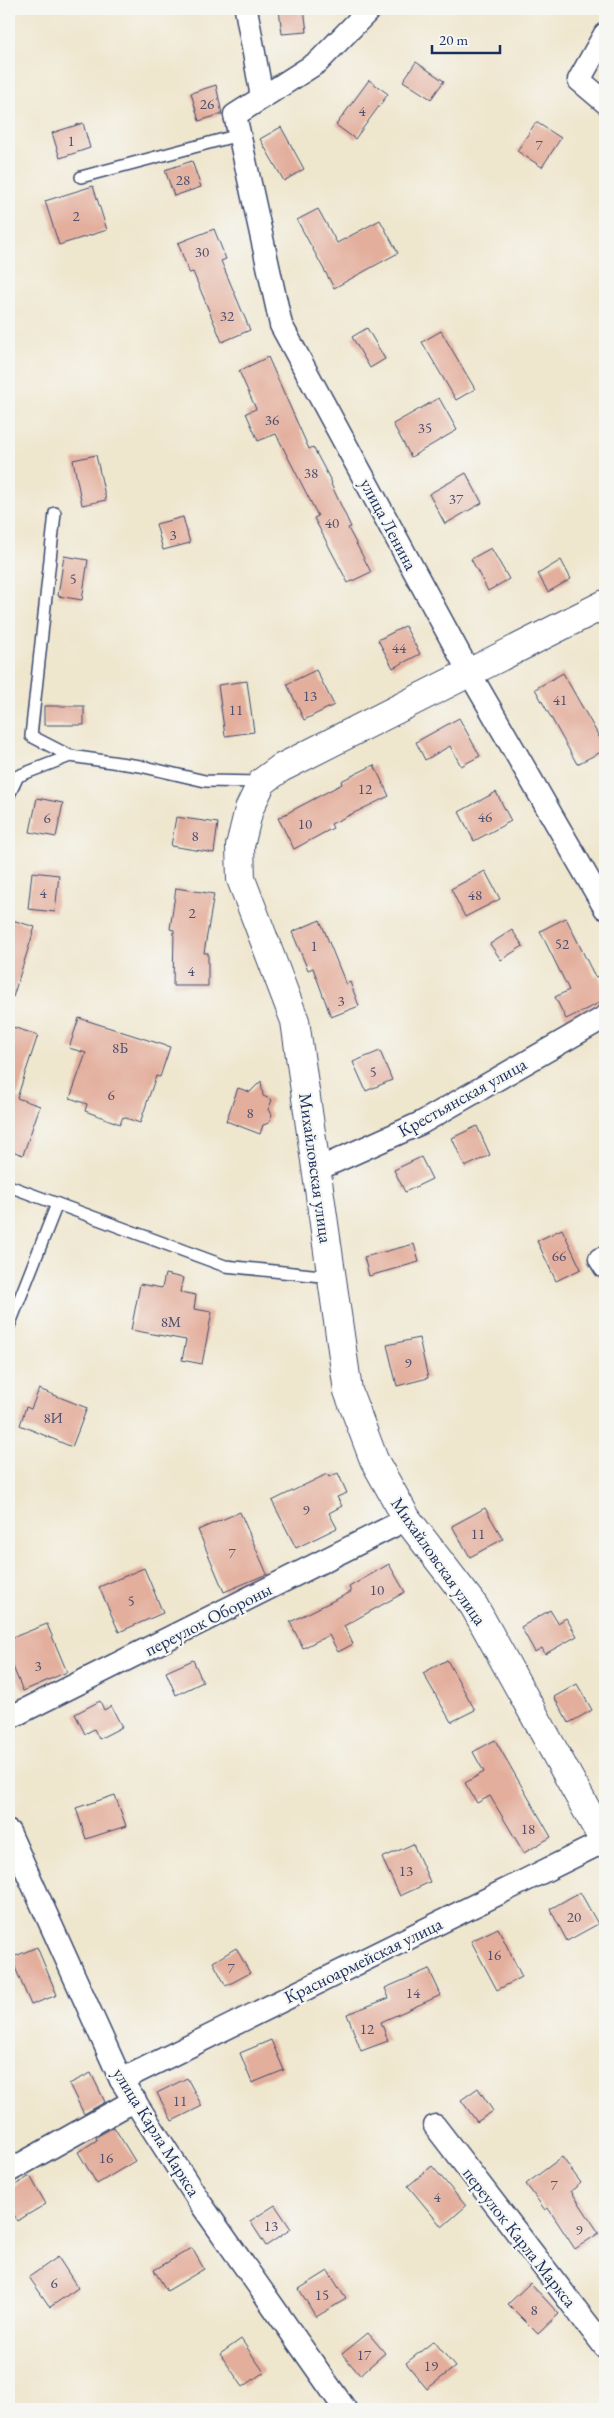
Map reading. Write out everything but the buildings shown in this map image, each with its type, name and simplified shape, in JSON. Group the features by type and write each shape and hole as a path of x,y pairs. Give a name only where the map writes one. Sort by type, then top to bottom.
{"street":[{"path":"246,9 262,97"},
{"path":"237,125 262,97 318,62 370,9"},
{"path":"605,34 579,80 605,102"},
{"name":"улица Ленина","path":"237,125 281,325 469,672 605,908"},
{"path":"262,782 281,768 605,604"},
{"name":"Михайловская улица","path":"262,782 249,809 240,846 241,879 295,1022 348,1391 374,1460 407,1519 474,1606 605,1842"},
{"name":"Крестьянская улица","path":"316,1170 421,1123 605,1017"},
{"name":"переулок Обороны","path":"9,1718 407,1519"},
{"name":"улица Карла Маркса","path":"9,1832 121,2080 201,2204 345,2409"},
{"name":"Красноармейская улица","path":"121,2080 605,1842"},
{"path":"9,2171 134,2100"},
{"name":"переулок Карла Маркса","path":"435,2126 605,2347"}],"lane":[{"path":"81,177 237,125"},
{"path":"55,513 31,736 70,756 140,766 205,781 262,782"},
{"path":"9,795 18,776 70,756"},
{"path":"9,1186 226,1266 331,1277"},
{"path":"9,1326 56,1204"}]}
